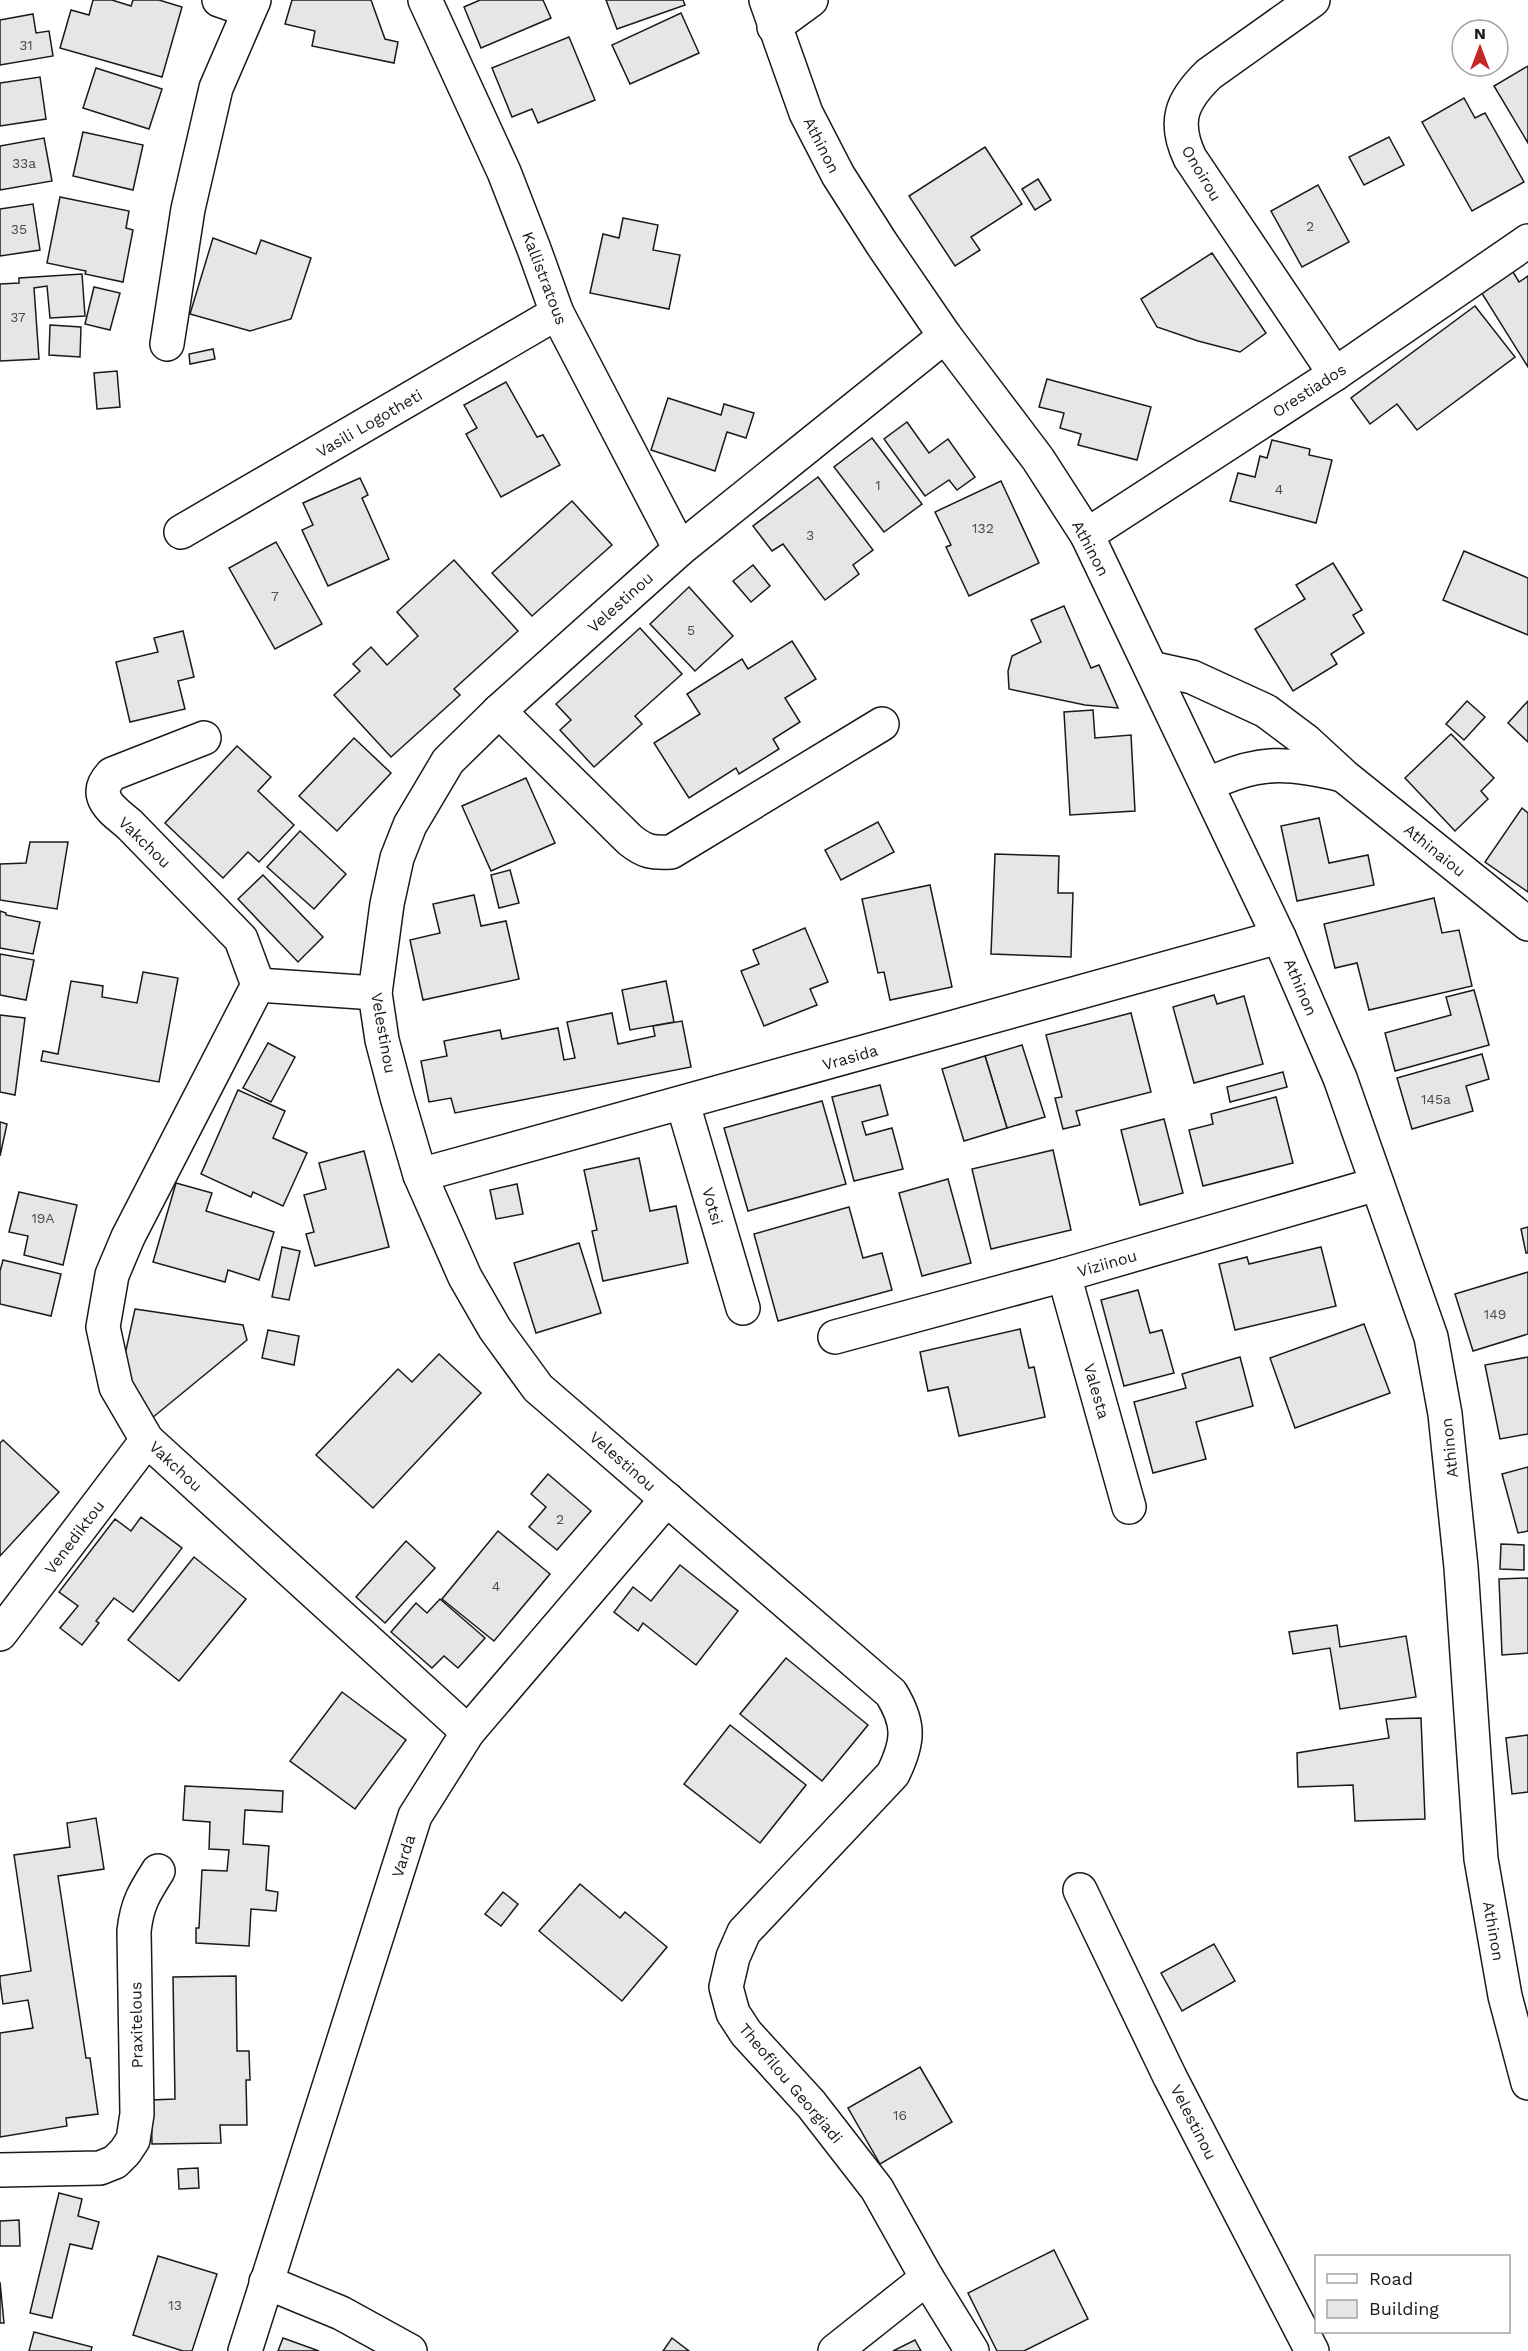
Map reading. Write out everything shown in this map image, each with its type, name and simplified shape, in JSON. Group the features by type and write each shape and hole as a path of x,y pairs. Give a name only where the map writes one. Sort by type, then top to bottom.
{"street":[{"name":"Kallistratous","path":"425,0 504,172 557,314 680,549"},
{"path":"770,14 811,0"},
{"name":"Onoirou","path":"1313,0 1197,86 1183,110 1180,134 1190,158 1335,374"},
{"path":"167,344 188,209 214,99 240,4"},
{"name":"Athinon","path":"770,14 806,112 838,176 945,336 1038,459 1087,535 1279,937 1340,1078 1431,1337 1446,1414 1461,1567 1481,1859 1505,1996 1528,2083"},
{"name":"Orestiados","path":"1087,535 1335,374 1528,241"},
{"name":"Vasili Logotheti","path":"181,532 557,314"},
{"name":"Velestinou","path":"907,1738 902,1711 891,1693 538,1388 495,1329 465,1277 420,1175 382,1040 375,993 387,904 397,858 410,825 448,761 499,711 680,549 945,336"},
{"name":"Athinaiou","path":"1151,668 1192,677 1266,711 1306,741 1344,776 1528,924"},
{"path":"499,711 630,840 642,850 657,852 671,852 882,724"},
{"name":"Vakchou","path":"204,738 112,774 106,780 103,790 104,800 110,808 129,824 241,939 258,985 128,1237 112,1275 103,1327 116,1387 147,1440 468,1732"},
{"name":"Athinaiou","path":"1207,785 1227,776 1259,767 1284,765 1309,767 1344,776"},
{"name":"Vrasida","path":"420,1175 683,1104 1279,937"},
{"path":"258,985 375,993"},
{"name":"Votsi","path":"683,1104 742,1308"},
{"name":"Viziinou","path":"835,1337 1064,1275 1377,1184"},
{"name":"Valesta","path":"1064,1275 1129,1506"},
{"name":"Venediktou","path":"0,1634 147,1440"},
{"name":"Varda","path":"245,2351 280,2288 415,1816 468,1732 667,1499"},
{"name":"Theofilou Georgiadi","path":"907,1738 893,1774 744,1932 733,1957 726,1987 733,2013 746,2033 811,2104 877,2189 927,2278 972,2351"},
{"name":"Praxitelous","path":"0,2170 100,2168 115,2162 133,2140 137,2114 134,1931 136,1911 141,1898 158,1871"},
{"name":"Velestinou","path":"1080,1890 1170,2077 1312,2351"},
{"path":"835,2351 927,2278"},
{"path":"280,2288 341,2313 410,2351"}],"building":[{"path":"93,0 112,0 131,6 133,0 159,0 182,7 162,77 60,48 71,10 89,15"},
{"path":"292,0 371,0 385,39 398,42 394,63 312,46 315,31 285,24"},
{"path":"480,0 543,0 551,18 481,48 464,7"},
{"path":"606,0 683,0 685,5 617,29"},
{"path":"681,13 699,53 630,84 612,45"},
{"path":"33,14 36,33 49,31 53,56 0,65 0,20"},
{"path":"569,37 595,100 538,123 532,109 512,117 492,68"},
{"path":"1528,66 1528,143 1494,86"},
{"path":"96,68 162,89 149,129 83,108"},
{"path":"40,77 46,119 0,126 0,83"},
{"path":"1464,98 1475,118 1485,113 1524,182 1472,211 1422,122"},
{"path":"83,132 143,145 133,190 73,176"},
{"path":"1389,137 1404,165 1364,185 1349,157"},
{"path":"44,138 52,181 0,190 0,146"},
{"path":"985,147 1022,204 971,237 980,250 955,266 909,196"},
{"path":"1038,179 1051,200 1035,210 1022,189"},
{"path":"1318,185 1349,242 1302,267 1271,211"},
{"path":"60,197 129,211 126,228 133,230 123,282 47,263"},
{"path":"33,204 40,250 0,256 0,209"},
{"path":"623,218 658,225 653,250 680,255 669,309 590,293 603,234 619,238"},
{"path":"213,238 256,254 261,240 311,258 291,319 250,331 190,314"},
{"path":"1212,253 1266,333 1240,352 1157,327 1141,299"},
{"path":"1510,267 1519,282 1528,276 1528,367 1478,287"},
{"path":"82,274 85,316 50,318 47,286 34,288 39,359 0,361 0,284 19,283 19,278"},
{"path":"94,287 120,293 110,330 85,324"},
{"path":"1475,306 1515,357 1417,430 1397,404 1370,424 1351,398"},
{"path":"50,325 81,327 80,357 49,355"},
{"path":"213,349 215,359 190,364 189,354"},
{"path":"117,371 120,407 97,409 94,373"},
{"path":"1047,379 1151,407 1137,460 1078,445 1081,434 1060,428 1064,413 1039,407"},
{"path":"506,382 537,437 543,435 560,465 501,497 466,434 477,428 464,405"},
{"path":"668,398 721,415 724,404 754,413 746,438 727,432 715,471 651,450"},
{"path":"907,422 929,453 948,439 975,477 957,490 949,480 925,496 884,439"},
{"path":"872,438 922,504 884,532 834,467"},
{"path":"1272,440 1310,449 1309,455 1332,460 1316,523 1230,501 1238,473 1255,477 1260,456 1267,458"},
{"path":"818,477 873,550 853,565 859,574 825,600 783,544 772,551 753,526"},
{"path":"360,478 368,495 362,498 389,559 328,586 302,530 313,525 303,503"},
{"path":"1001,481 1039,563 969,596 946,547 951,545 935,512"},
{"path":"572,501 612,545 532,616 492,573"},
{"path":"276,542 322,624 275,649 229,568"},
{"path":"1464,551 1528,578 1528,635 1443,600"},
{"path":"454,560 518,631 454,689 460,695 391,757 334,695 360,671 353,664 371,647 387,665 418,636 397,612"},
{"path":"1333,563 1362,610 1353,615 1364,633 1331,654 1337,664 1293,691 1255,629 1305,599 1296,585"},
{"path":"753,565 770,586 751,602 733,581"},
{"path":"689,587 733,636 695,671 650,624"},
{"path":"1064,606 1091,668 1099,665 1118,708 1085,705 1009,689 1008,671 1012,656 1041,642 1031,620"},
{"path":"640,628 682,674 635,716 642,724 594,767 560,730 571,720 556,704"},
{"path":"183,631 194,677 178,681 185,709 130,722 116,662 158,652 154,638"},
{"path":"792,641 816,679 785,698 800,722 773,739 779,749 739,774 736,768 689,798 654,743 700,714 687,694 742,659 748,669"},
{"path":"1467,701 1485,717 1464,740 1446,724"},
{"path":"1528,701 1528,742 1508,723"},
{"path":"1093,710 1095,738 1131,735 1135,811 1070,815 1064,712"},
{"path":"1451,734 1494,778 1481,791 1488,799 1455,831 1405,778"},
{"path":"354,738 391,773 337,831 299,796"},
{"path":"237,746 271,777 258,791 294,825 259,862 248,852 223,878 165,823"},
{"path":"526,778 555,843 491,871 462,806"},
{"path":"1522,808 1528,813 1528,892 1485,862"},
{"path":"1319,818 1329,863 1368,855 1374,885 1297,901 1281,826"},
{"path":"878,822 894,852 841,880 825,850"},
{"path":"300,831 346,874 314,909 267,867"},
{"path":"30,842 68,842 57,909 0,900 0,864 26,863"},
{"path":"995,854 1059,856 1058,893 1073,893 1071,957 991,954"},
{"path":"510,870 519,903 499,908 491,875"},
{"path":"263,875 323,937 298,962 238,899"},
{"path":"930,885 952,987 890,1000 884,972 878,973 862,899"},
{"path":"474,895 481,926 506,921 519,979 423,1000 410,940 440,933 433,904"},
{"path":"1434,898 1442,933 1459,930 1472,986 1369,1010 1357,963 1335,968 1324,924"},
{"path":"0,911 6,915 40,922 33,954 0,948"},
{"path":"805,928 828,982 810,989 817,1005 764,1026 741,971 759,964 753,950"},
{"path":"0,954 34,960 26,1000 0,995"},
{"path":"143,972 178,978 159,1082 41,1061 43,1051 58,1054 71,981 103,986 102,997 137,1003"},
{"path":"666,981 674,1022 630,1030 622,990"},
{"path":"1474,990 1489,1045 1395,1071 1385,1033 1451,1015 1446,997"},
{"path":"1214,995 1217,1004 1244,996 1263,1064 1194,1083 1173,1007"},
{"path":"612,1013 618,1044 655,1036 653,1026 682,1021 691,1067 455,1113 451,1098 429,1102 421,1061 447,1056 444,1041 500,1030 502,1039 558,1028 564,1060 575,1058 567,1022"},
{"path":"1131,1013 1151,1092 1076,1111 1080,1125 1063,1129 1055,1098 1062,1097 1046,1035"},
{"path":"0,1015 25,1018 15,1095 0,1092"},
{"path":"268,1043 295,1057 271,1102 243,1088"},
{"path":"1022,1045 1045,1117 1007,1128 985,1056"},
{"path":"1482,1054 1489,1079 1466,1086 1473,1111 1412,1129 1397,1078"},
{"path":"985,1056 1007,1128 964,1141 942,1069"},
{"path":"1283,1072 1287,1087 1230,1102 1227,1087"},
{"path":"880,1085 888,1115 862,1122 866,1135 892,1128 903,1169 854,1181 832,1097"},
{"path":"238,1090 285,1111 273,1138 307,1153 283,1206 253,1192 251,1197 201,1174"},
{"path":"1276,1097 1293,1163 1203,1186 1189,1130 1213,1124 1211,1114"},
{"path":"822,1101 846,1184 748,1211 724,1128"},
{"path":"1164,1119 1183,1193 1140,1205 1121,1130"},
{"path":"0,1122 7,1124 0,1156"},
{"path":"1053,1150 1071,1230 991,1249 972,1169"},
{"path":"364,1151 389,1247 315,1266 306,1234 314,1232 304,1195 326,1189 319,1163"},
{"path":"639,1158 650,1211 676,1206 688,1263 603,1281 592,1231 597,1230 584,1170"},
{"path":"948,1179 971,1263 922,1276 899,1193"},
{"path":"176,1183 212,1193 206,1211 274,1232 259,1280 228,1270 225,1282 153,1262"},
{"path":"517,1184 523,1214 496,1219 490,1190"},
{"path":"19,1192 77,1205 63,1265 24,1255 28,1236 9,1232"},
{"path":"849,1207 863,1258 882,1253 892,1290 778,1321 754,1234"},
{"path":"1528,1227 1528,1253 1526,1253 1521,1229"},
{"path":"579,1243 601,1313 536,1333 514,1263"},
{"path":"282,1247 300,1251 289,1300 272,1297"},
{"path":"1321,1247 1336,1306 1235,1330 1219,1264 1247,1257 1249,1264"},
{"path":"3,1260 61,1274 51,1316 0,1304 0,1271"},
{"path":"1528,1272 1528,1334 1473,1351 1455,1294"},
{"path":"1138,1290 1150,1333 1162,1330 1174,1373 1124,1386 1101,1300"},
{"path":"135,1309 243,1325 247,1340 152,1418 121,1373"},
{"path":"1364,1324 1390,1393 1295,1428 1270,1358"},
{"path":"1020,1329 1029,1368 1034,1367 1045,1417 959,1436 948,1387 928,1391 920,1352"},
{"path":"268,1330 299,1336 294,1365 262,1358"},
{"path":"439,1354 481,1393 373,1508 316,1455 398,1369 412,1382"},
{"path":"1240,1357 1253,1406 1196,1422 1206,1459 1153,1473 1134,1402 1186,1388 1182,1374"},
{"path":"1528,1357 1528,1434 1500,1439 1485,1365"},
{"path":"3,1440 59,1492 0,1556 0,1443"},
{"path":"1528,1467 1528,1531 1518,1533 1502,1474"},
{"path":"548,1474 591,1511 557,1550 529,1527 546,1507 531,1494"},
{"path":"141,1517 182,1548 133,1612 114,1598 96,1621 99,1623 82,1645 60,1628 78,1606 59,1592 115,1519 131,1531"},
{"path":"498,1531 550,1574 494,1641 442,1599"},
{"path":"406,1541 435,1568 385,1623 356,1597"},
{"path":"1501,1544 1524,1545 1524,1570 1500,1569"},
{"path":"194,1557 246,1599 179,1681 128,1640"},
{"path":"680,1565 738,1611 696,1665 643,1623 638,1631 614,1612 633,1587 651,1601"},
{"path":"1528,1578 1528,1653 1502,1655 1499,1579"},
{"path":"440,1599 485,1638 458,1668 444,1656 432,1668 391,1632 416,1603 427,1613"},
{"path":"1337,1625 1340,1647 1406,1636 1416,1697 1340,1709 1330,1648 1293,1654 1289,1632"},
{"path":"786,1658 868,1725 822,1781 740,1714"},
{"path":"342,1692 406,1740 355,1809 290,1761"},
{"path":"1421,1718 1425,1819 1355,1821 1353,1785 1298,1787 1297,1753 1389,1738 1386,1719"},
{"path":"730,1725 806,1785 760,1843 684,1784"},
{"path":"1528,1735 1528,1792 1512,1794 1506,1738"},
{"path":"185,1786 283,1791 282,1812 245,1810 243,1844 269,1846 266,1890 278,1892 276,1911 251,1909 249,1946 196,1943 202,1870 227,1871 229,1850 209,1849 210,1822 183,1820"},
{"path":"96,1818 104,1869 58,1876 86,2058 90,2058 98,2114 66,2118 67,2126 0,2137 0,2033 33,2028 28,2000 3,2004 0,1982 0,1976 31,1971 14,1855 70,1847 67,1823"},
{"path":"580,1884 620,1918 625,1912 667,1947 622,2001 539,1931"},
{"path":"503,1892 518,1904 501,1926 485,1914"},
{"path":"1214,1944 1235,1981 1182,2011 1161,1973"},
{"path":"236,1976 237,2051 249,2051 250,2080 246,2080 247,2125 220,2125 221,2143 152,2144 151,2100 175,2099 173,1977"},
{"path":"920,2067 952,2122 880,2164 848,2108"},
{"path":"198,2168 199,2188 179,2189 178,2169"},
{"path":"59,2193 82,2199 78,2216 99,2222 92,2249 70,2244 52,2318 30,2313"},
{"path":"19,2220 20,2246 0,2246 0,2221"},
{"path":"1054,2250 1088,2319 1024,2351 997,2351 968,2293"},
{"path":"158,2256 217,2274 192,2351 183,2351 133,2335"},
{"path":"0,2282 4,2323 0,2323"},
{"path":"34,2332 92,2347 91,2351 29,2351"},
{"path":"283,2338 319,2351 278,2351"},
{"path":"672,2338 689,2351 663,2351"},
{"path":"915,2340 921,2351 893,2351"}]}
